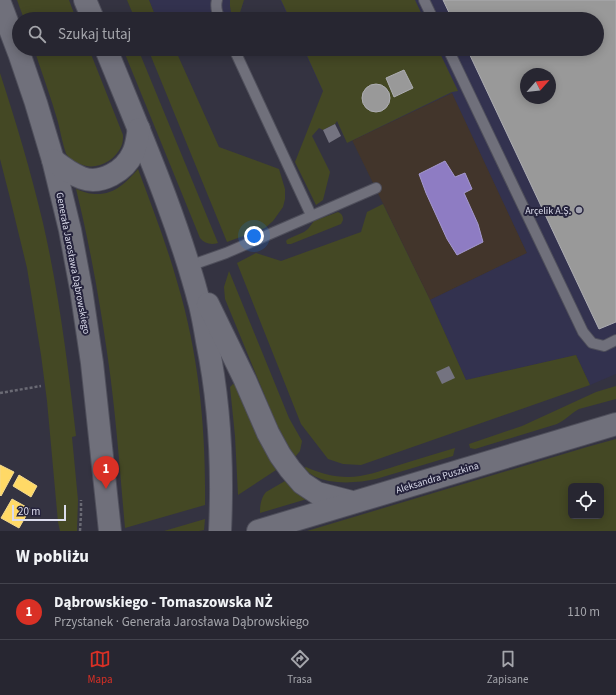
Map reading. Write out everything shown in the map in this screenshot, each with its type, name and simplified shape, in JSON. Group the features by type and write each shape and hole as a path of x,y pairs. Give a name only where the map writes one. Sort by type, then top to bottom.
{"main road":[{"path":"85,0 90,12"},
{"name":"Generała Jarosława Dąbrowskiego","path":"0,3 12,35"},
{"name":"Generała Jarosława Dąbrowskiego","path":"20,56 53,160 70,230 81,289 92,363 110,531"},
{"path":"109,56 173,217 201,307 216,391 220,434 220,531"},
{"path":"53,160 70,173 83,179 93,180 112,175 127,163 133,154 137,143 139,129"},
{"path":"189,266 245,380 268,433 280,455 302,483 317,493 352,502"},
{"name":"Aleksandra Puszkina","path":"258,531 616,424"}],"lane":[{"path":"217,0 217,12"},
{"path":"424,0 430,12"},
{"path":"237,56 311,215"},
{"path":"451,56 583,332 592,343 604,346 616,340"},
{"path":"189,266 233,250 376,188"}],"path":[{"path":"0,393 41,386"},
{"path":"80,531 81,500"}],"shaded area":[{"path":"149,0 244,0 240,12 154,12"},
{"path":"280,0 616,0 616,374 590,385 576,355 466,380 430,300 527,253 452,93 347,143 306,56 604,56 604,12 286,12"},
{"path":"452,92 527,253 430,300 352,140"}],"green space":[{"path":"17,0 69,0 73,12 21,12"},
{"path":"127,0 149,0 154,12 132,12"},
{"path":"230,0 244,0 240,12 231,12"},
{"path":"281,0 415,0 421,12 287,12"},
{"path":"36,56 92,56 123,135 121,147 114,157 98,166 86,166 74,161 67,155"},
{"path":"126,56 141,56 218,243 208,244 200,238"},
{"path":"151,56 178,56 219,147 279,169 285,189 283,207 273,221 265,228 227,242"},
{"path":"307,56 441,56 458,91 452,92 347,143 337,121 335,124 323,130 319,128 312,136 330,172 323,200 316,205 295,162 323,91"},
{"path":"0,73 23,147 38,204 49,249 58,302 76,436 72,437 78,500 77,531 60,531 58,522 47,401 41,355 27,268 0,159"},
{"path":"138,169 169,255 191,339 200,394 204,449 205,505 125,528 116,422 102,316 76,189 92,194 102,194 119,187"},
{"path":"383,204 430,300 466,380 576,355 590,385 361,465 343,464 328,459 301,424 237,263 256,253 281,261 361,232 367,212"},
{"path":"338,212 343,217 341,224 291,244 287,244 286,241 288,239 304,232 314,221"},
{"path":"229,271 289,418 302,441 300,451 295,457 276,423 225,299 224,287"},
{"path":"233,384 236,385 249,418 276,470 238,495 235,436 230,387"},
{"path":"616,386 616,399 579,409 557,424 475,449 470,448 469,444 522,426 596,392"},
{"path":"616,439 616,531 307,531 587,447"},
{"path":"455,448 453,456 376,479 361,481 328,481 314,476 304,468 306,467 321,473 337,476 360,476 378,472"},
{"path":"285,481 296,492 307,499 260,513 261,502 266,492"},
{"path":"205,519 204,530 164,531"}],"building: Mieszkania":[{"path":"0,465 14,472 1,496 0,495"},
{"path":"19,475 37,486 31,497 13,486"},
{"path":"12,499 30,509 19,528 1,518"}],"building: Biura":[{"path":"445,161 455,177 465,173 472,189 464,193 478,224 483,242 457,255 447,239 419,174"}],"building: Przemysł":[{"name":"Arçelik A.Ş.","path":"443,0 616,0 616,322 599,329 470,56 604,56 604,12 449,12"},
{"path":"404,70 413,88 394,97 386,78"},
{"path":"376,84 386,88 390,98 386,108 376,112 366,108 362,98 366,88"}],"building: Inne":[{"path":"335,124 341,136 329,143 323,130"},
{"path":"449,366 455,378 442,384 436,372"}],"place":[{"name":"Arçelik A.Ş.","path":"579,210"},
{"name":"Dąbrowskiego - Tomaszowska NŻ","path":"106,489"}]}
